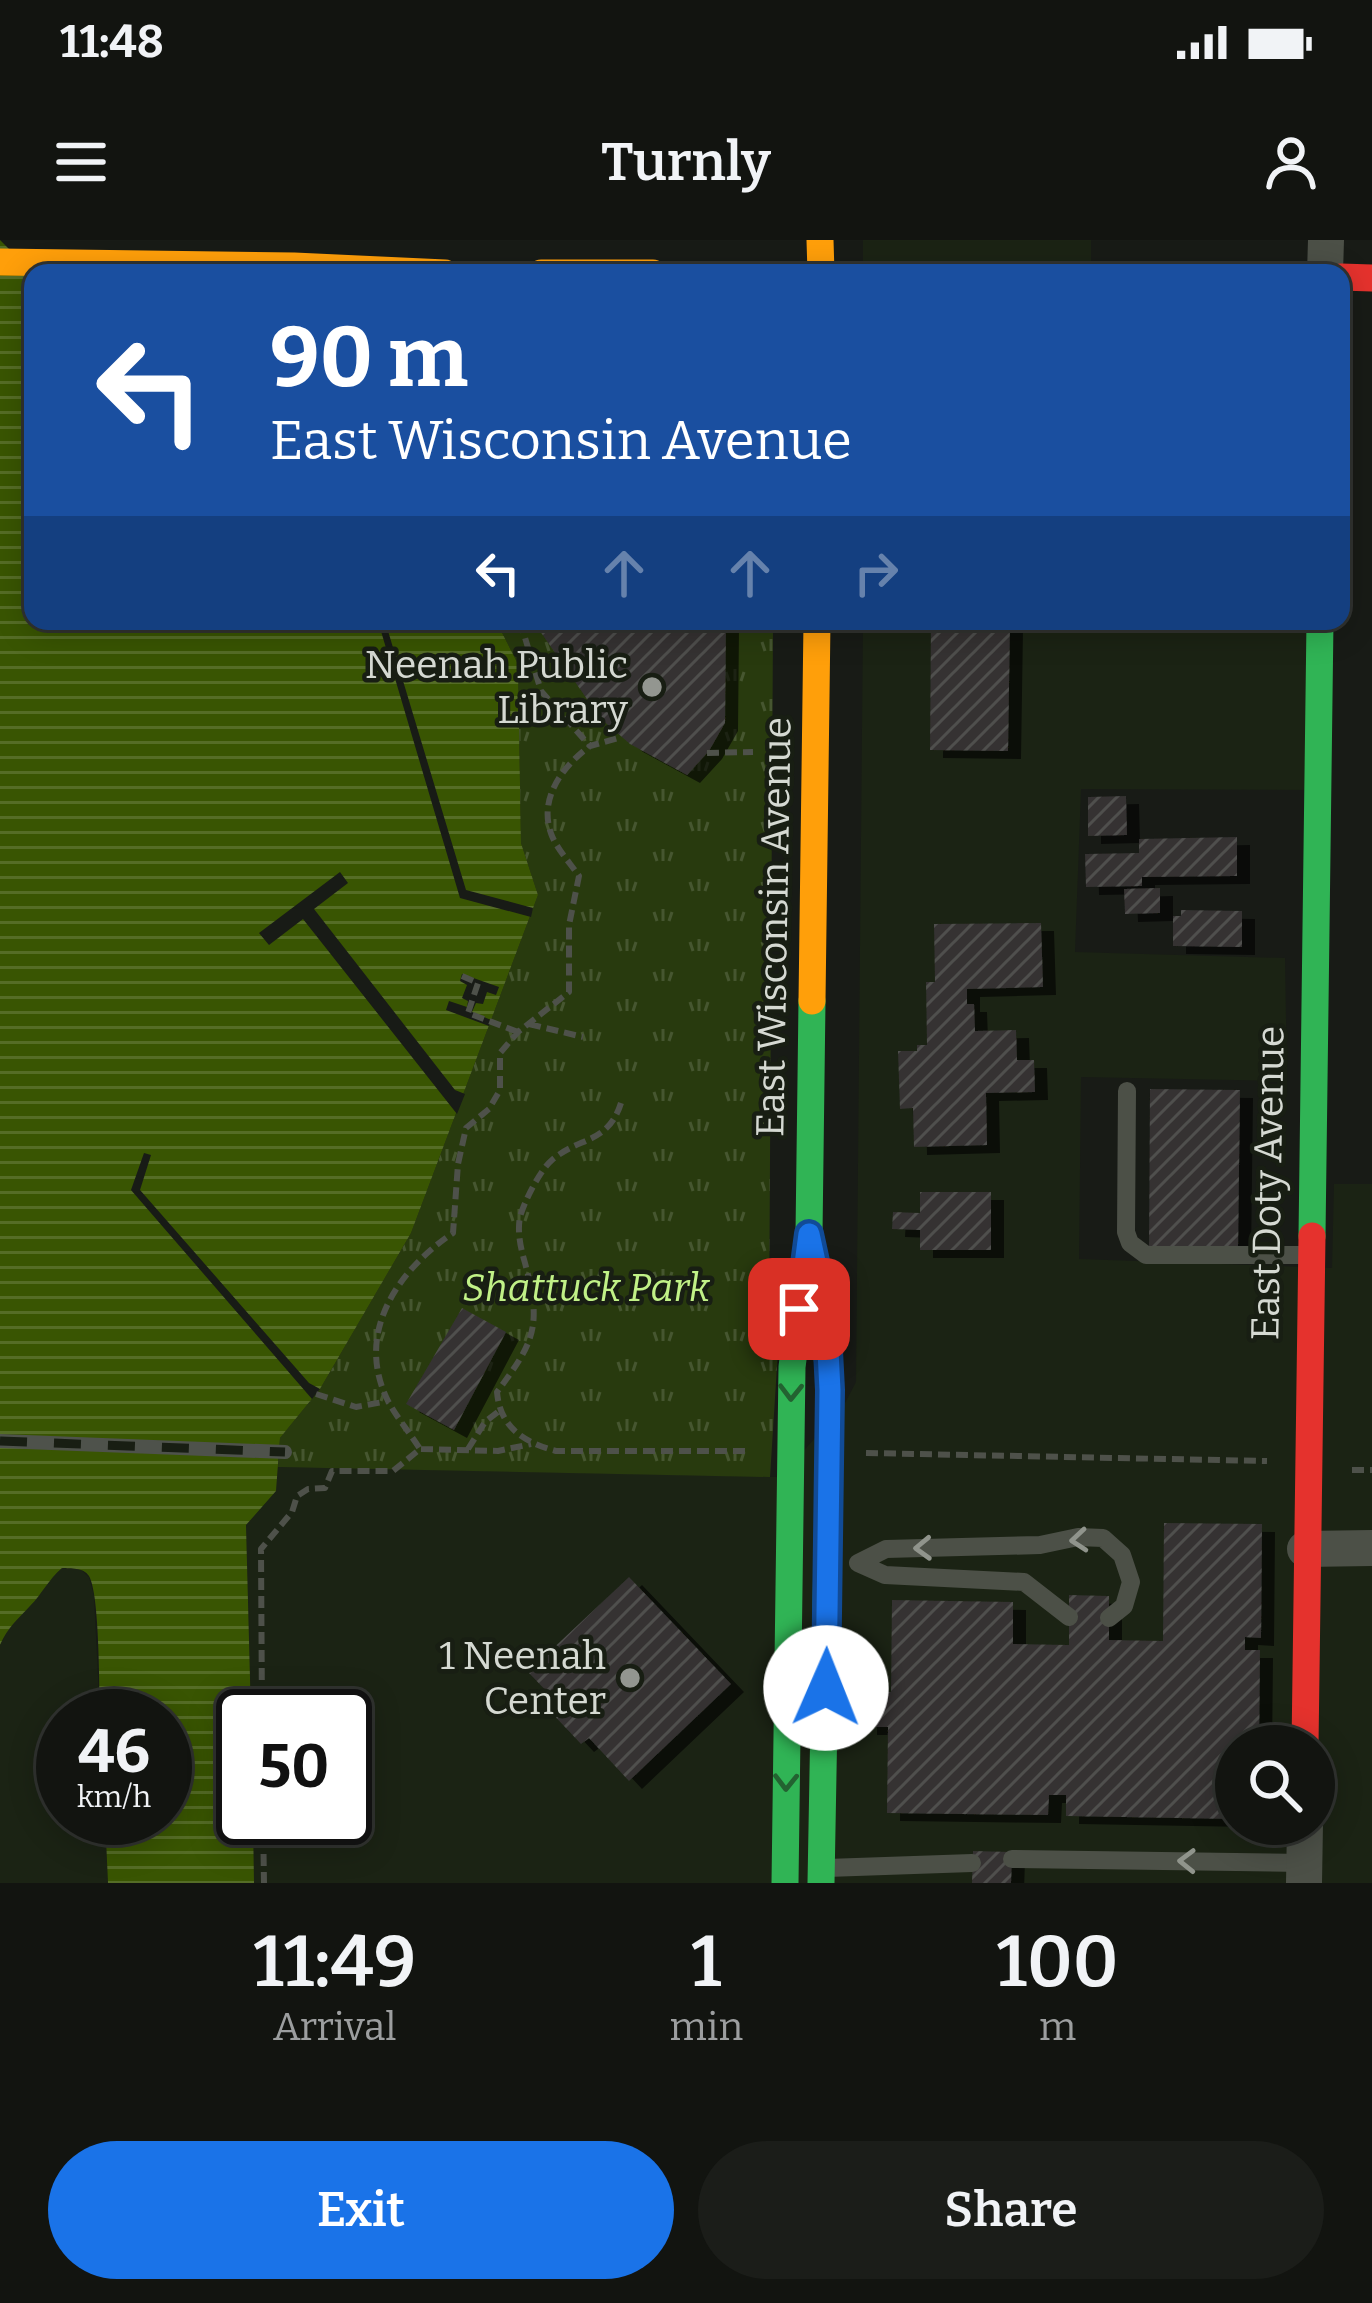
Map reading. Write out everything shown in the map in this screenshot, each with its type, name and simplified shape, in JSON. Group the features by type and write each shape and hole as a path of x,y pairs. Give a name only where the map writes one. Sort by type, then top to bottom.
{"main road":[{"path":"0,262 147,264"},
{"name":"East Wisconsin Avenue","path":"785,1883 792,1367 809,1234 817,630"},
{"name":"East Doty Avenue","path":"1305,1725 1320,630"},
{"name":"East Wisconsin Avenue","path":"809,1234 827,1331 821,1876"}],"street":[{"path":"1305,1549 1372,1548"}],"lane":[{"path":"1127,1091 1126,1232 1137,1250 1146,1256 1309,1255"},
{"path":"788,1565 858,1563 886,1549 1040,1545 1078,1537 1103,1538 1122,1555 1131,1582 1124,1606 1108,1618"},
{"path":"858,1563 885,1575 1016,1580 1069,1617"},
{"path":"1012,1859 1304,1873"},
{"path":"1108,1883 1109,1861"},
{"path":"821,1876 972,1863"}],"path":[{"path":"523,630 541,691 590,746"},
{"path":"420,1449 388,1401 377,1358 383,1310 411,1265 453,1233 466,1128 489,1109 500,1090 500,1053 518,1032 569,992 569,925 579,876 550,832 552,790 560,772 590,746 622,737"},
{"path":"707,753 753,752"},
{"path":"462,976 478,983 468,1013 518,1032"},
{"path":"530,1024 583,1037"},
{"path":"621,1102 608,1130 550,1161 520,1216 519,1244 535,1300 535,1329 524,1359 497,1392 499,1411 531,1444 556,1451 744,1451"},
{"path":"316,1394 356,1407 388,1401"},
{"path":"467,1450 485,1422 499,1411"},
{"path":"262,1689 261,1549 292,1512 297,1496 308,1489 325,1488 332,1471 393,1472 420,1449 498,1451 531,1444"},
{"path":"858,1453 1279,1463"},
{"path":"263,1845 264,1883"}],"shaded area":[{"path":"0,240 24,264 24,630 501,630 518,664 521,843 538,895 411,1233 320,1389 280,1438 276,1491 246,1525 250,1689 216,1689 216,1845 253,1845 254,1883 108,1883 106,1845 192,1845 192,1689 99,1689 93,1586 89,1576 77,1569 62,1568 0,1645"},
{"path":"863,240 1091,240 1091,264 863,264"},
{"path":"863,630 1310,630 1309,790 1081,789 1075,952 1285,958 1287,1081 1081,1077 1079,1259 1332,1268 1334,1184 1372,1184 1372,1883 254,1883 253,1845 372,1845 372,1689 250,1689 246,1525 276,1491 278,1467 780,1477 843,1407 856,1382"},
{"path":"62,1568 80,1569 89,1577 99,1689 36,1689 36,1845 106,1845 108,1883 0,1883 0,1645 13,1620 32,1604"}],"green space":[{"name":"Shattuck Park","path":"501,630 773,630 769,1340 778,1350 770,1477 278,1467 280,1438 320,1389 411,1233 538,895 521,843 518,664"}],"pier":[{"path":"381,630 388,630 466,890 533,908 531,917 460,898"},
{"path":"340,872 348,883 314,909 455,1090 465,1094 457,1114 303,919 269,945 259,933"},
{"path":"462,974 499,987 496,995 487,992 483,1004 476,1003 472,1012 491,1020 489,1026 446,1010 449,1001 467,1007"},
{"path":"144,1153 151,1155 140,1190 309,1383 320,1389 312,1399 131,1190"}],"building":[{"name":"Neenah Public Library","path":"539,630 726,630 725,723 709,751 687,775 630,744 600,718"},
{"path":"931,630 1010,630 1008,751 930,750"},
{"path":"1126,796 1127,835 1088,836 1088,797"},
{"path":"1237,837 1237,876 1142,877 1142,886 1086,887 1085,854 1139,853 1139,839"},
{"path":"1160,888 1160,913 1125,914 1124,889"},
{"path":"1181,910 1242,911 1242,947 1173,946 1173,916 1181,916"},
{"path":"1041,923 1043,987 967,989 967,1004 974,1004 975,1031 1016,1030 1017,1060 1034,1060 1035,1092 986,1093 987,1145 914,1147 913,1108 900,1109 898,1051 917,1051 917,1045 927,1045 926,982 935,982 934,924"},
{"path":"1150,1089 1240,1090 1238,1248 1149,1247"},
{"path":"920,1192 991,1192 991,1250 920,1250 920,1230 892,1229 893,1212 920,1213"},
{"path":"462,1308 506,1332 454,1430 406,1404"},
{"path":"1164,1523 1262,1524 1261,1638 1245,1637 1245,1650 1260,1650 1259,1725 1215,1725 1215,1819 1066,1816 1066,1795 1049,1795 1048,1815 887,1813 888,1727 864,1727 864,1691 891,1692 892,1600 1013,1602 1013,1644 1069,1645 1069,1595 1109,1596 1109,1640 1163,1641"},
{"name":"1 Neenah Center","path":"629,1577 731,1684 629,1781 589,1738 581,1744 547,1708 555,1700 528,1672"},
{"path":"973,1851 1012,1852 1011,1883 972,1883"}],"railway":[{"path":"0,1441 285,1452"}],"traffic: fast":[{"path":"1312,1236 1320,630"},
{"path":"785,1883 792,1367 809,1234 812,1001"},
{"path":"821,1290 830,1390 821,1883"}],"traffic: slow":[{"path":"820,240 821,264"},
{"path":"0,262 147,264"},
{"path":"812,1001 817,630"}],"traffic: jam":[{"path":"1350,277 1372,278"},
{"path":"1305,1725 1312,1236"}],"place":[{"name":"Neenah Public Library","path":"652,687"},
{"name":"1 Neenah Center","path":"630,1678"}],"route":[{"path":"799,1309 809,1234 826,1312 830,1390 826,1688"}]}
